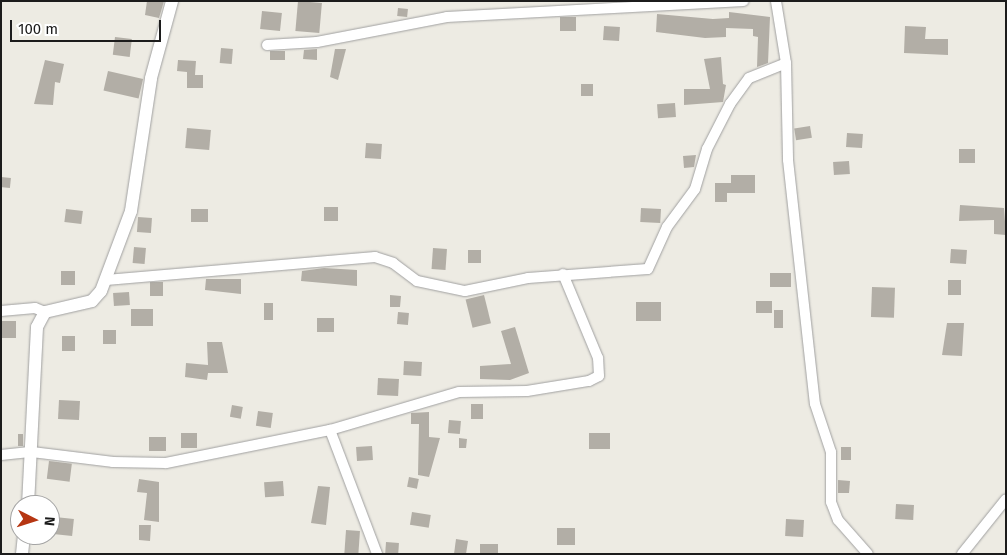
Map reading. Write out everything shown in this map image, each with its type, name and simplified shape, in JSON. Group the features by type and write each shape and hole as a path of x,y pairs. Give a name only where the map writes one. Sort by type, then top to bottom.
{"street":[{"path":"1,311 35,308 45,312 92,301 106,280 131,211 151,78 172,1"},
{"path":"267,46 317,42 446,17 744,1"},
{"path":"776,1 786,63 788,160 815,404 831,452 831,502 838,520 868,554"},
{"path":"106,280 375,257 393,263 416,281 465,292 563,274 648,269 667,227 694,189 707,149 730,104 749,78 786,63"},
{"path":"1,455 32,452 113,462 166,463 330,430 459,392 527,391 599,376 598,358 563,274"},
{"path":"29,495 38,327 45,312"},
{"path":"330,430 377,554"},
{"path":"962,554 1006,499"}],"building":[{"path":"147,1 164,1 159,18 145,15"},
{"path":"298,1 322,3 319,33 295,31"},
{"path":"398,8 408,9 407,17 397,16"},
{"path":"262,11 282,13 280,31 260,29"},
{"path":"729,12 770,17 768,63 757,67 758,37 753,36 753,29 726,28 726,37 705,38 656,32 657,14 713,19 729,18"},
{"path":"560,17 576,17 576,31 560,31"},
{"path":"604,26 620,27 619,41 603,40"},
{"path":"905,26 926,27 925,39 948,39 948,55 904,53"},
{"path":"115,37 132,39 130,57 113,55"},
{"path":"221,48 233,49 232,64 220,63"},
{"path":"317,49 317,60 303,59 304,50"},
{"path":"335,49 346,49 338,80 330,77"},
{"path":"270,51 285,51 285,60 270,60"},
{"path":"721,57 723,84 726,85 723,102 684,105 684,89 710,89 704,59"},
{"path":"45,60 64,64 60,83 55,82 53,105 34,104"},
{"path":"178,60 196,61 195,75 203,75 203,88 187,88 187,72 177,71"},
{"path":"108,71 143,79 139,99 104,90"},
{"path":"581,84 593,84 593,96 581,96"},
{"path":"675,103 676,117 658,118 657,104"},
{"path":"810,126 812,138 796,140 794,129"},
{"path":"187,128 211,130 209,150 185,148"},
{"path":"847,133 863,134 862,148 846,147"},
{"path":"366,143 382,144 381,159 365,158"},
{"path":"959,149 975,149 975,163 959,163"},
{"path":"696,155 694,167 684,168 683,156"},
{"path":"849,161 850,174 834,175 833,162"},
{"path":"731,175 755,175 755,193 727,193 727,202 715,202 715,183 731,183"},
{"path":"1,177 11,178 10,188 1,187"},
{"path":"960,205 1004,208 1006,235 994,234 994,220 959,221"},
{"path":"324,207 338,207 338,221 324,221"},
{"path":"641,208 661,209 660,223 640,222"},
{"path":"66,209 83,211 81,224 64,222"},
{"path":"191,209 208,209 208,222 191,222"},
{"path":"138,217 152,218 151,233 137,232"},
{"path":"134,247 146,248 145,264 133,263"},
{"path":"433,248 447,249 446,270 432,269"},
{"path":"951,249 967,250 966,264 950,263"},
{"path":"468,250 481,250 481,263 468,263"},
{"path":"324,268 357,270 357,286 301,281 302,271"},
{"path":"61,271 75,271 75,285 61,285"},
{"path":"770,273 791,273 791,287 770,287"},
{"path":"206,279 241,279 241,294 205,290"},
{"path":"948,280 961,280 961,295 948,295"},
{"path":"150,282 163,282 163,296 150,296"},
{"path":"872,287 895,288 894,318 871,317"},
{"path":"129,292 130,305 114,306 113,293"},
{"path":"390,295 401,296 400,307 390,307"},
{"path":"484,295 491,323 473,328 466,300"},
{"path":"756,301 772,301 772,313 756,313"},
{"path":"636,302 661,302 661,321 636,321"},
{"path":"264,303 273,303 273,320 264,320"},
{"path":"131,309 153,309 153,326 131,326"},
{"path":"774,310 783,310 783,328 774,328"},
{"path":"398,312 409,313 408,325 397,324"},
{"path":"317,318 334,318 334,332 317,332"},
{"path":"1,321 16,321 16,338 1,338"},
{"path":"947,323 964,323 962,356 942,355"},
{"path":"515,327 529,373 510,380 480,379 480,366 511,364 501,331"},
{"path":"103,330 116,330 116,344 103,344"},
{"path":"62,336 75,336 75,351 62,351"},
{"path":"207,342 222,342 228,373 208,373 207,380 185,377 186,363 208,365"},
{"path":"404,361 422,362 421,376 403,375"},
{"path":"378,378 399,379 398,396 377,395"},
{"path":"59,400 80,401 79,420 58,419"},
{"path":"471,404 483,404 483,419 471,419"},
{"path":"232,405 243,407 241,419 230,417"},
{"path":"258,411 273,413 271,428 256,426"},
{"path":"429,412 429,437 440,438 429,477 418,475 419,424 411,424 411,413"},
{"path":"449,420 461,421 460,434 448,433"},
{"path":"181,433 197,433 197,448 181,448"},
{"path":"589,433 610,433 610,449 589,449"},
{"path":"18,434 23,434 23,446 18,446"},
{"path":"149,437 166,437 166,451 149,451"},
{"path":"459,438 467,439 466,448 459,448"},
{"path":"372,446 373,460 357,461 356,447"},
{"path":"841,447 851,447 851,460 841,460"},
{"path":"49,461 72,464 70,482 47,479"},
{"path":"409,477 419,479 417,489 407,487"},
{"path":"139,479 159,482 159,522 144,520 147,493 137,492"},
{"path":"838,480 850,481 849,493 838,493"},
{"path":"283,481 284,496 265,497 264,482"},
{"path":"318,486 330,487 326,525 311,523"},
{"path":"896,504 914,505 913,520 895,519"},
{"path":"412,512 431,515 429,528 410,525"},
{"path":"60,518 74,519 72,536 60,535"},
{"path":"786,519 804,520 803,537 785,536"},
{"path":"139,525 151,525 150,541 139,540"},
{"path":"557,528 575,528 575,545 557,545"},
{"path":"346,530 360,531 358,554 344,554"},
{"path":"456,539 468,541 466,554 454,554"},
{"path":"386,542 399,543 398,554 385,554"},
{"path":"480,544 498,544 498,554 480,554"}]}
